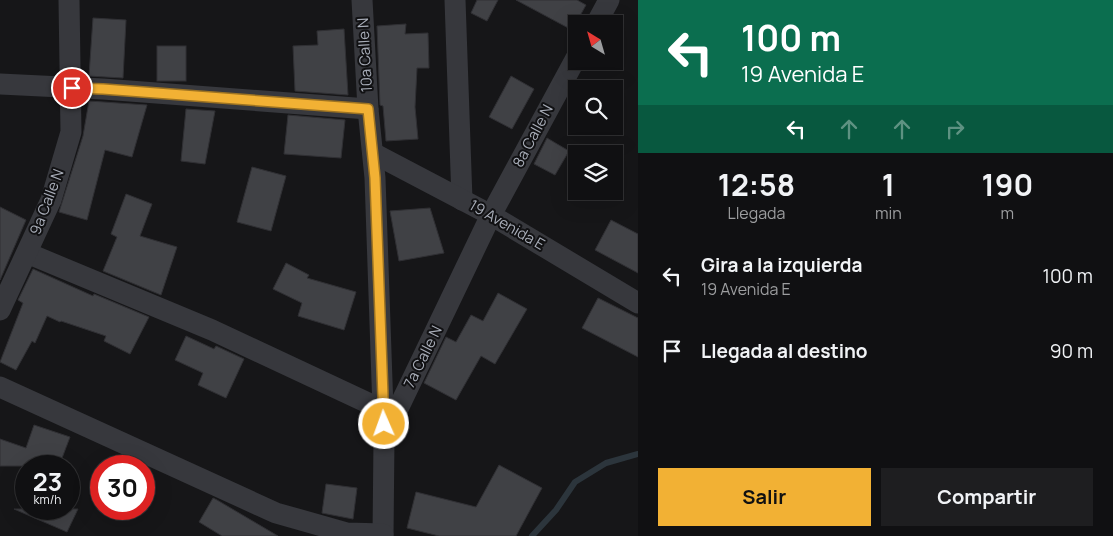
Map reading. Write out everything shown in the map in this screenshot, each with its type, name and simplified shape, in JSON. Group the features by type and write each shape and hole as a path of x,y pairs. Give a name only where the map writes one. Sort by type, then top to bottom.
{"street":[{"name":"9a Calle N","path":"0,310 51,200 71,132 72,88 69,0"},
{"name":"10a Calle N","path":"362,0 368,109 373,153 384,439"},
{"path":"455,0 462,200"},
{"path":"601,15 609,0"},
{"name":"8a Calle N","path":"491,215 570,70"},
{"path":"0,84 103,89 368,109"},
{"name":"19 Avenida E","path":"373,153 491,215 638,303"},
{"name":"7a Calle N","path":"383,535 384,439 491,215"},
{"path":"27,253 212,330 383,410"},
{"path":"0,387 276,514 347,533 383,535"}],"building":[{"path":"477,0 498,0 487,21 471,13"},
{"path":"516,0 577,0 586,5 580,15 568,15 568,28"},
{"path":"93,18 126,20 123,78 89,76"},
{"path":"406,24 405,34 428,33 429,68 417,68 415,107 418,139 386,141 383,106 380,105 377,26"},
{"path":"344,29 348,95 295,91 293,46 318,45 317,31"},
{"path":"157,46 186,46 186,81 157,81"},
{"path":"511,76 534,89 512,129 489,117"},
{"path":"89,101 147,105 132,157 105,150 87,220 59,212 83,136"},
{"path":"186,109 215,111 205,164 181,161"},
{"path":"288,115 345,120 341,158 284,154"},
{"path":"547,138 568,150 555,175 534,164"},
{"path":"252,167 286,176 271,231 237,222"},
{"path":"126,194 152,204 140,236 177,247 161,295 103,271 117,237 111,234"},
{"path":"0,207 26,220 0,280"},
{"path":"430,208 444,253 399,261 390,211"},
{"path":"611,220 638,234 638,273 595,250"},
{"path":"286,263 309,275 307,278 356,292 344,330 298,316 302,303 273,289"},
{"path":"33,269 93,296 94,294 149,317 130,354 104,341 106,336 60,322 47,316 35,343 32,341 16,370 0,362 23,303 18,300"},
{"path":"498,293 527,309 495,364 481,356 456,400 424,383 446,337 456,342 471,315 483,321"},
{"path":"598,298 638,318 638,357 582,328"},
{"path":"186,336 214,349 216,346 244,359 226,398 198,385 203,373 175,360"},
{"path":"34,425 70,437 63,455 15,455 15,466 0,466 0,439 26,448"},
{"path":"499,465 542,488 516,536 439,536 407,528 416,492 476,507"},
{"path":"326,484 357,488 353,519 322,513"},
{"path":"213,498 278,536 222,536 199,522"},
{"path":"39,520 73,520 67,532"}],"waterway":[{"path":"532,536 556,510 575,482 606,463 638,454"}],"route":[{"path":"72,88 368,109 375,178 384,424"}]}
